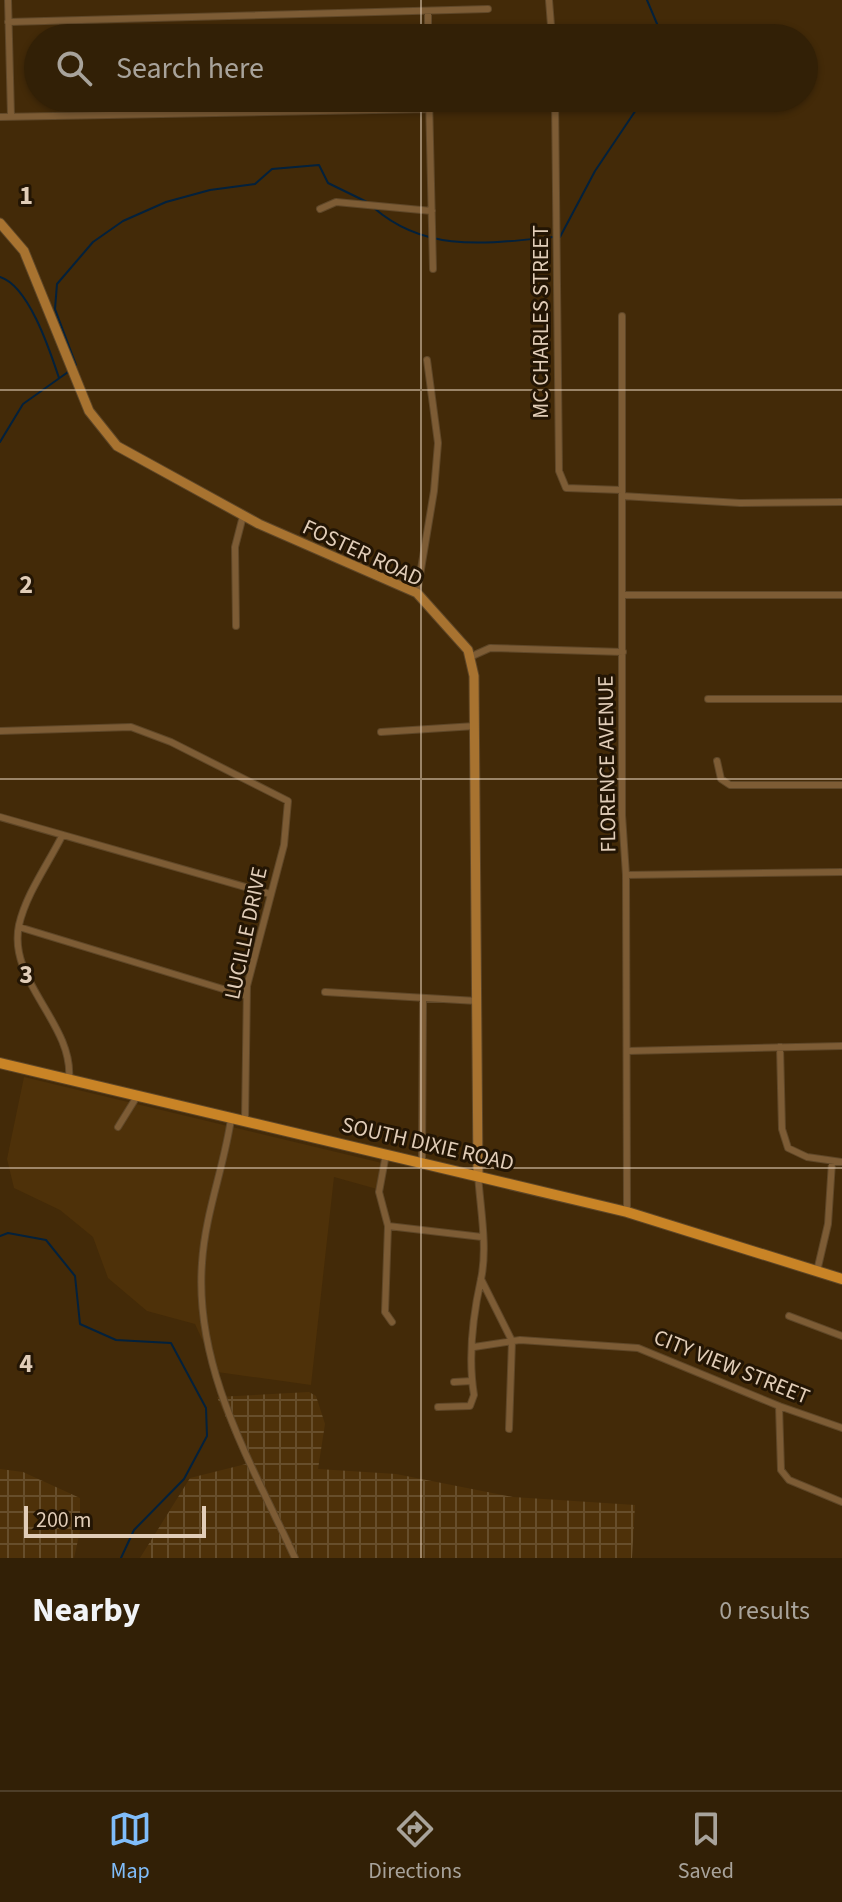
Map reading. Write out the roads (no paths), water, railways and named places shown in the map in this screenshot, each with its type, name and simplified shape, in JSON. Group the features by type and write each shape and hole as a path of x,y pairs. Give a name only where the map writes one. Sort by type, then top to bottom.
{"main road":[{"name":"SOUTH DIXIE ROAD","path":"0,1063 136,1098 478,1174 627,1212 842,1279"}],"street":[{"path":"8,0 11,116"},
{"path":"549,0 551,24"},
{"path":"8,22 488,9"},
{"path":"428,11 428,24"},
{"path":"0,117 250,112"},
{"path":"429,112 433,269"},
{"name":"MC CHARLES STREET","path":"555,112 559,471 566,488 622,493"},
{"path":"320,209 336,202 432,211"},
{"name":"FOSTER ROAD","path":"0,223 24,251 97,424 133,458 243,516 417,593 457,636 470,657 474,676 475,726 478,1174"},
{"name":"FLORENCE AVENUE","path":"622,316 622,815 626,875 627,1212"},
{"path":"417,593 434,491 438,443 427,360"},
{"path":"622,493 740,503 842,502"},
{"path":"236,626 235,547 243,516"},
{"path":"623,595 842,595"},
{"path":"470,657 490,648 623,652"},
{"path":"708,699 842,699"},
{"path":"381,732 475,726"},
{"name":"LUCILLE DRIVE","path":"0,731 131,727 171,742 288,801 284,845 246,996 245,1121"},
{"path":"717,761 721,779 730,785 842,785"},
{"path":"0,817 270,894"},
{"path":"62,836 19,927 21,960 63,1044 70,1069 69,1081"},
{"path":"626,875 842,872"},
{"path":"19,927 246,996"},
{"path":"325,992 477,1001"},
{"path":"422,1161 423,998"},
{"path":"627,1051 842,1046"},
{"path":"780,1047 782,1129 788,1148 807,1157 842,1162"},
{"path":"118,1127 136,1098"},
{"path":"231,1119 202,1261 202,1328 211,1367 295,1558"},
{"path":"386,1154 379,1192 388,1226 385,1312 392,1322"},
{"path":"817,1271 828,1224 832,1162"},
{"path":"438,1407 470,1406 474,1395 475,1293 481,1279 482,1237 478,1174"},
{"path":"388,1226 482,1237"},
{"path":"481,1279 512,1341 509,1429"},
{"path":"789,1316 842,1336"},
{"name":"CITY VIEW STREET","path":"474,1347 512,1341 638,1348 779,1406 842,1428"},
{"path":"454,1382 472,1381"},
{"path":"779,1406 781,1470 789,1480 842,1502"}],"waterway":[{"path":"647,0 657,24"},
{"path":"560,237 595,171 635,112"},
{"path":"76,365 55,309 57,284 93,242 123,221 166,202 210,190 255,184 272,169 319,165 328,183 369,203"},
{"path":"374,208 394,223 437,239 482,243 554,237"},
{"path":"0,277 10,283 29,306 59,378"},
{"path":"0,442 23,404 68,372"},
{"path":"0,1236 8,1233 46,1240 75,1276 80,1324 116,1340 171,1343 206,1408 207,1436 184,1479 134,1530 121,1558"}]}
